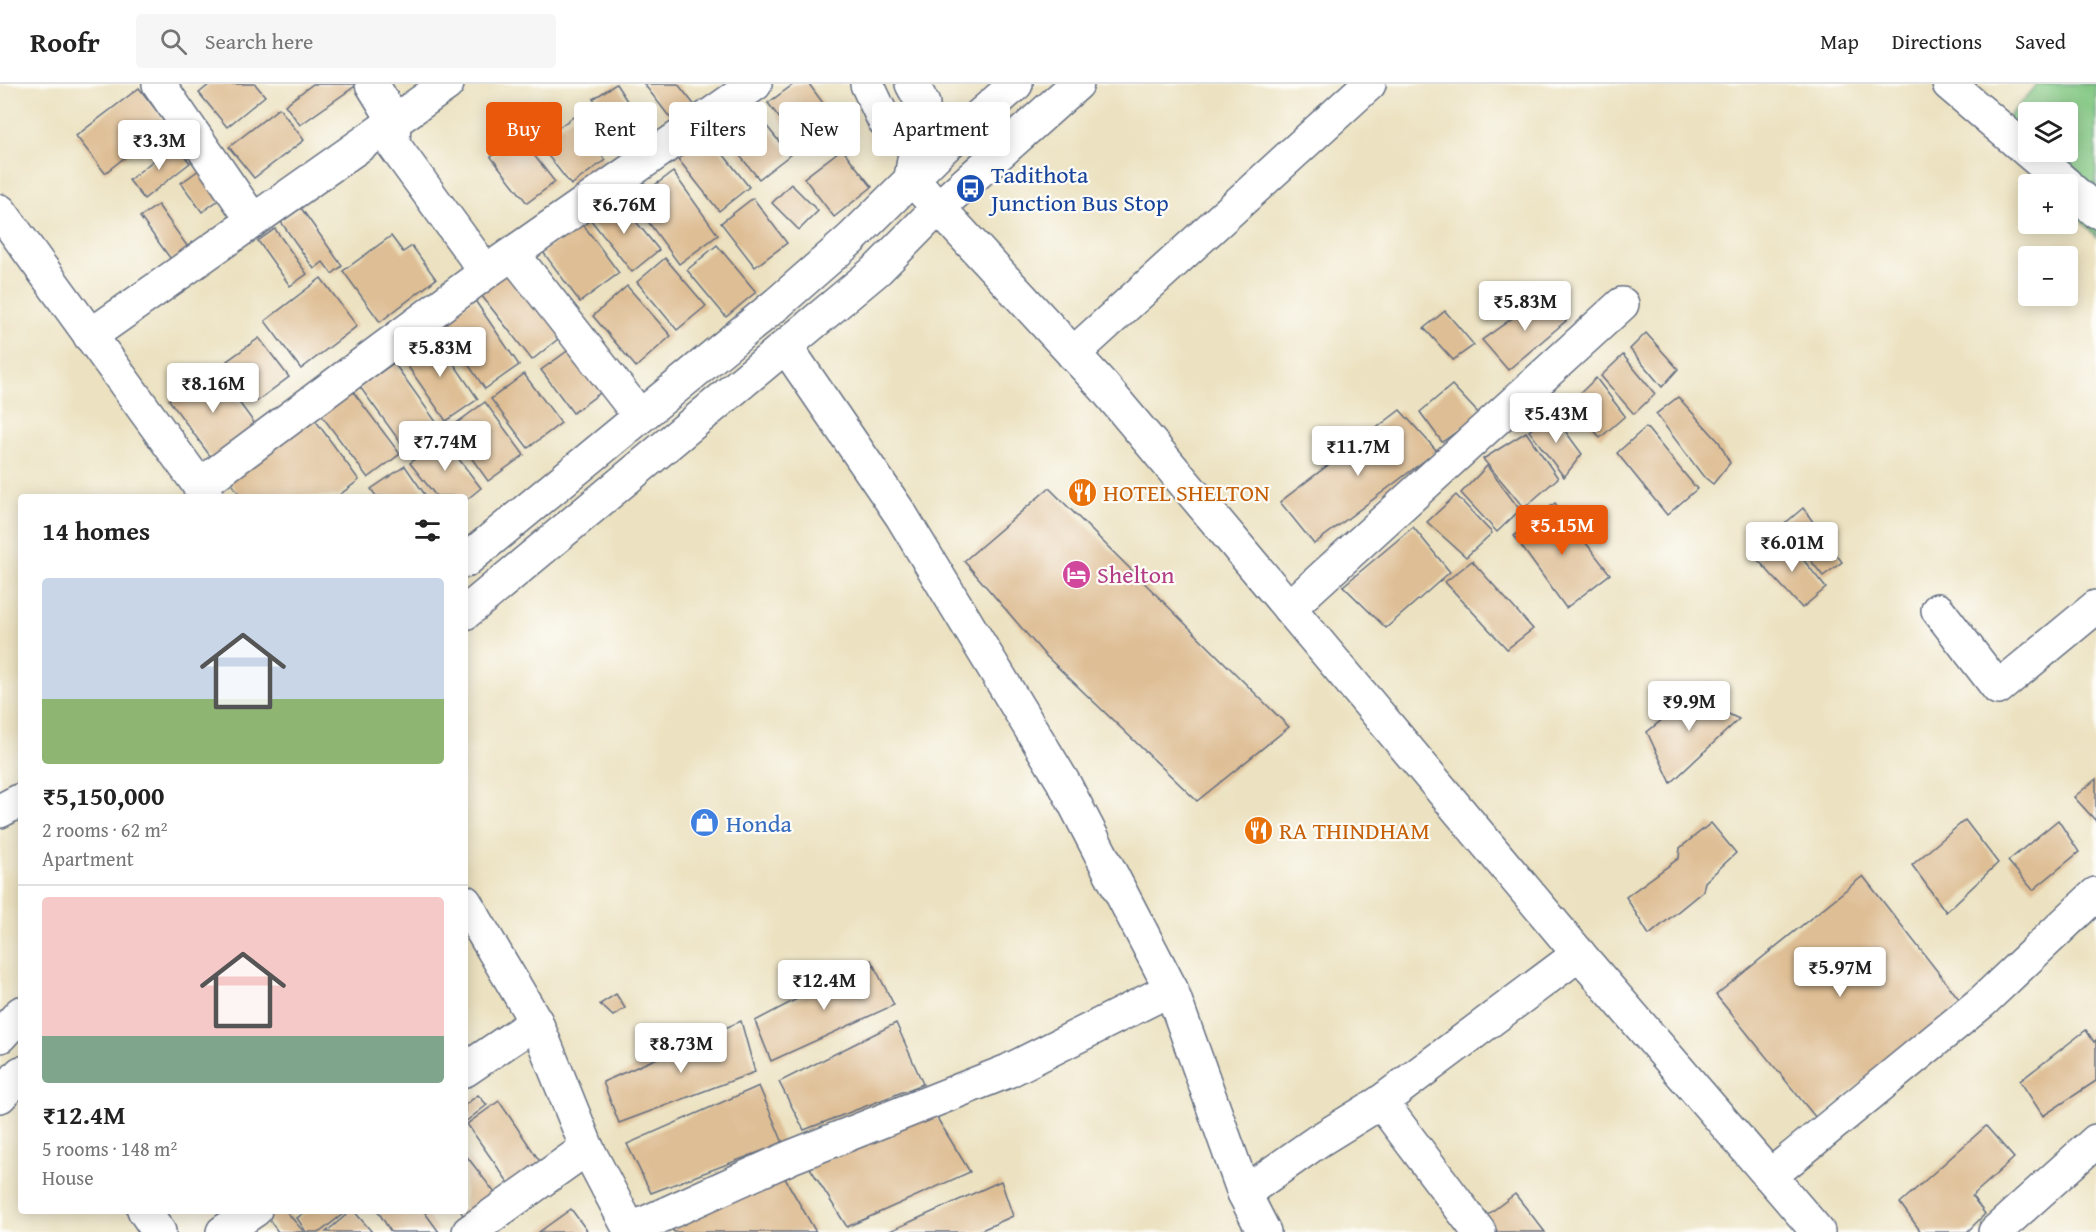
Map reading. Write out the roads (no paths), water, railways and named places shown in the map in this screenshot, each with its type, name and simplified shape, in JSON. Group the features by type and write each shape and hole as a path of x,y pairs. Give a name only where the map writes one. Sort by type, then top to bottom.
{"street":[{"path":"159,84 252,219"},
{"path":"372,84 394,120 393,144 486,272"},
{"path":"90,336 252,219 447,84"},
{"path":"0,211 203,491 486,272 755,84"},
{"path":"867,84 876,102"},
{"path":"912,84 922,102"},
{"path":"468,558 639,415 778,303 851,239 911,178 1016,84"},
{"path":"468,611 787,348 878,269 938,208 1077,84"},
{"path":"1073,354 1369,84"},
{"path":"1955,85 2054,174"},
{"path":"911,178 914,156"},
{"path":"911,178 1073,354 1579,954 1818,1232"},
{"path":"2078,196 2096,212"},
{"path":"513,254 639,415"},
{"path":"1289,608 1622,303"},
{"path":"787,348 901,515 1065,785 1171,989 1244,1193 1264,1232"},
{"path":"1938,610 1998,688 2096,607"},
{"path":"0,811 18,802"},
{"path":"1770,1176 1982,1002 2096,894"},
{"path":"468,907 537,1023 586,1148 630,1231 791,1157 1008,1071 1171,989"},
{"path":"1244,1193 1318,1141 1381,1102 1579,954"},
{"path":"0,1036 18,1016"},
{"path":"468,1068 537,1023"},
{"path":"0,1096 18,1076"},
{"path":"1381,1102 1479,1232"},
{"path":"1995,1232 2096,1141"},
{"path":"469,1232 586,1148"},
{"path":"147,1214 159,1232"},
{"path":"223,1232 249,1214"}],"place":[{"name":"Tadithota Junction Bus Stop","path":"970,188"},
{"name":"HOTEL SHELTON","path":"1082,492"},
{"name":"Shelton","path":"1076,574"},
{"name":"Honda","path":"705,823"},
{"name":"RA THINDHAM","path":"1258,830"}]}
